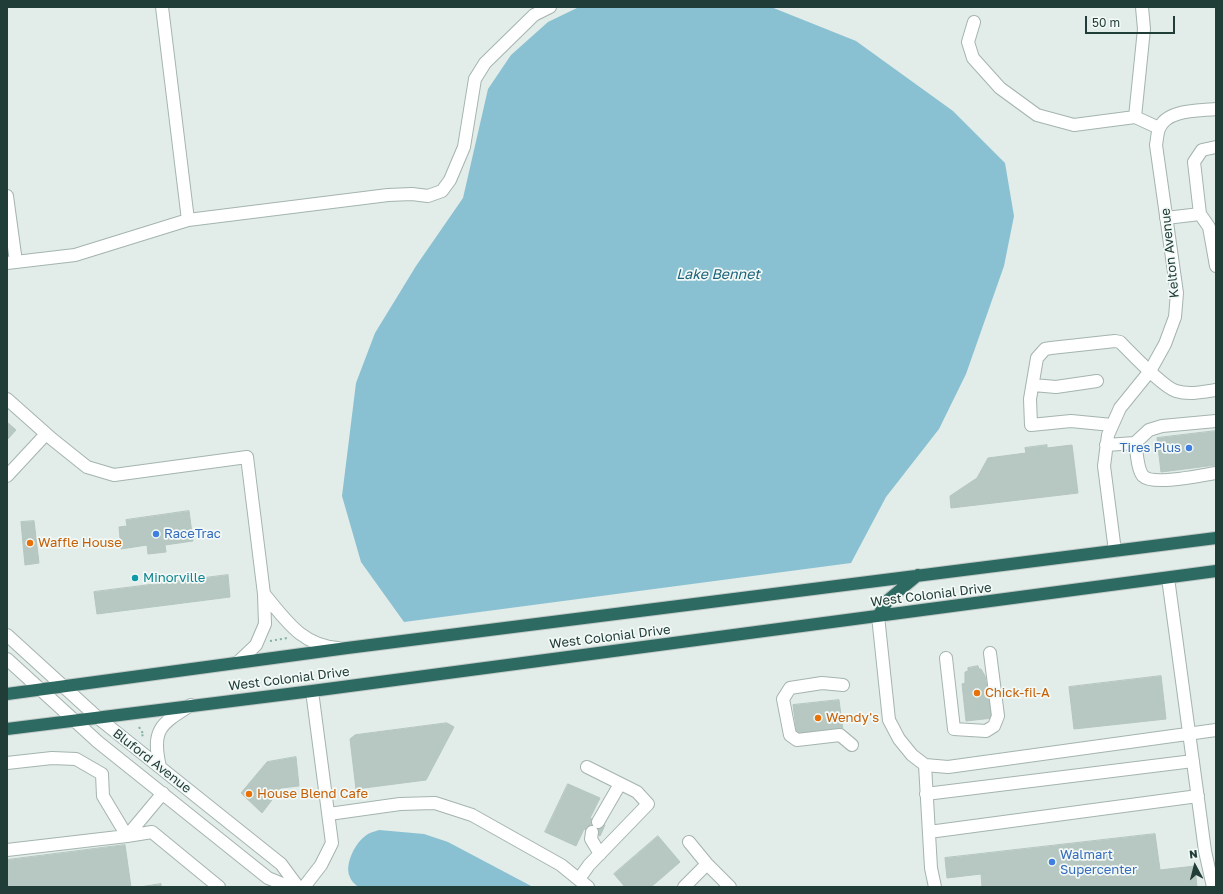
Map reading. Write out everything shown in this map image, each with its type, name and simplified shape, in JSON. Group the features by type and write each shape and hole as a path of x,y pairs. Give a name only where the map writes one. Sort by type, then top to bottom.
{"highway":[{"name":"West Colonial Drive","path":"7,694 347,648 610,616 918,575 1216,538"},
{"name":"West Colonial Drive","path":"7,729 312,691 1216,571"},
{"path":"878,616 888,600 918,575"}],"street":[{"path":"162,7 188,220"},
{"path":"7,196 11,262 75,255 188,220 388,195 412,194 428,196 442,191 450,180 464,147 475,79 485,64 534,15 550,7"},
{"path":"1135,117 1144,29 1142,7"},
{"path":"974,22 968,42 973,58 1000,88 1037,115 1074,125 1135,117 1159,128 1166,119 1177,114 1216,109"},
{"name":"Kelton Avenue","path":"1115,551 1104,466 1108,435 1120,408 1150,371 1165,344 1175,317 1177,293 1156,145 1159,128"},
{"path":"1216,147 1202,150 1194,162 1200,214 1209,227 1216,266"},
{"path":"1166,218 1200,214"},
{"path":"1112,425 1072,421 1031,425 1030,399 1037,358 1045,349 1099,342 1120,342 1150,371 1175,391 1196,393 1216,390"},
{"path":"1033,385 1056,387 1097,381"},
{"path":"7,399 46,434 87,467 114,475 247,457 264,594 265,624 256,645 237,663"},
{"path":"1106,445 1135,443 1149,430 1162,426 1216,421"},
{"path":"7,476 46,434"},
{"path":"1135,443 1141,472 1146,478 1159,480 1216,473"},
{"path":"1168,578 1205,851 1213,887"},
{"path":"264,594 297,633 326,647 347,648"},
{"path":"878,616 889,720 899,739 912,755 925,765 948,766 1216,730"},
{"name":"Bluford Avenue","path":"7,635 62,687 97,717 281,864 298,887"},
{"path":"946,658 954,729 986,731 994,726 998,716 990,654"},
{"name":"Bluford Avenue","path":"7,659 73,720 162,793 268,878 290,887"},
{"path":"843,685 822,683 790,688 783,699 790,734 797,740 840,735 852,745"},
{"path":"304,887 322,865 332,843 330,814 312,691"},
{"path":"160,767 156,749 157,738 166,721 192,705"},
{"path":"7,763 52,758 76,760 102,774 103,796 127,836"},
{"path":"926,794 1193,761"},
{"path":"925,765 931,868 935,887"},
{"path":"579,879 600,854 648,804 637,792 587,767"},
{"path":"598,822 620,784"},
{"path":"127,836 162,793"},
{"path":"929,832 1198,796"},
{"path":"330,814 400,804 435,803 472,815 561,864 588,887"},
{"path":"7,850 152,832 220,887"},
{"path":"592,832 592,839 600,854"},
{"path":"688,842 730,887"},
{"path":"684,887 707,864"}],"path":[{"path":"266,641 294,637"},
{"path":"136,736 144,735 139,727"}],"water":[{"name":"Lake Bennet","path":"579,7 771,7 856,41 953,111 1005,163 1014,216 1004,266 966,374 939,429 886,497 851,563 404,622 361,562 342,496 356,383 375,333 416,266 463,198 488,89 511,55 548,22"},
{"path":"379,830 424,834 448,842 533,887 358,887 351,880 349,872 348,867 351,855 364,837"}],"building":[{"path":"7,422 16,430 7,440"},
{"path":"1216,431 1216,465 1161,472 1157,438"},
{"path":"1047,445 1047,448 1072,445 1078,493 951,508 950,496 977,478 988,458 1026,453 1025,448"},
{"name":"RaceTrac","path":"189,511 193,541 165,545 166,552 148,554 147,545 121,549 119,527 127,526 126,520"},
{"name":"Waffle House","path":"34,521 39,563 25,565 21,522"},
{"path":"228,575 230,597 97,614 94,592"},
{"path":"978,666 985,676 987,687 989,686 993,718 966,721 962,684 965,683 965,672 968,671 968,668"},
{"path":"1161,676 1166,719 1074,729 1069,687"},
{"path":"839,700 843,730 797,735 793,705"},
{"path":"447,723 454,727 426,780 356,789 350,739 355,735"},
{"path":"296,757 299,786 281,788 262,813 241,793 267,762"},
{"path":"568,784 600,798 590,818 605,825 600,836 584,829 576,846 545,832"},
{"name":"Walmart Supercenter","path":"1155,834 1160,870 1195,866 1197,887 982,887 981,874 947,878 945,858"},
{"path":"658,836 680,862 651,887 625,887 614,874"},
{"path":"125,845 131,887 7,887 7,860"},
{"path":"161,884 161,887 140,887"}],"place":[{"name":"Tires Plus","path":"1189,448"},
{"name":"RaceTrac","path":"156,534"},
{"name":"Waffle House","path":"30,543"},
{"name":"Minorville","path":"135,578"},
{"name":"Chick-fil-A","path":"977,693"},
{"name":"Wendy's","path":"818,718"},
{"name":"House Blend Cafe","path":"249,794"},
{"name":"Walmart Supercenter","path":"1052,862"}]}
